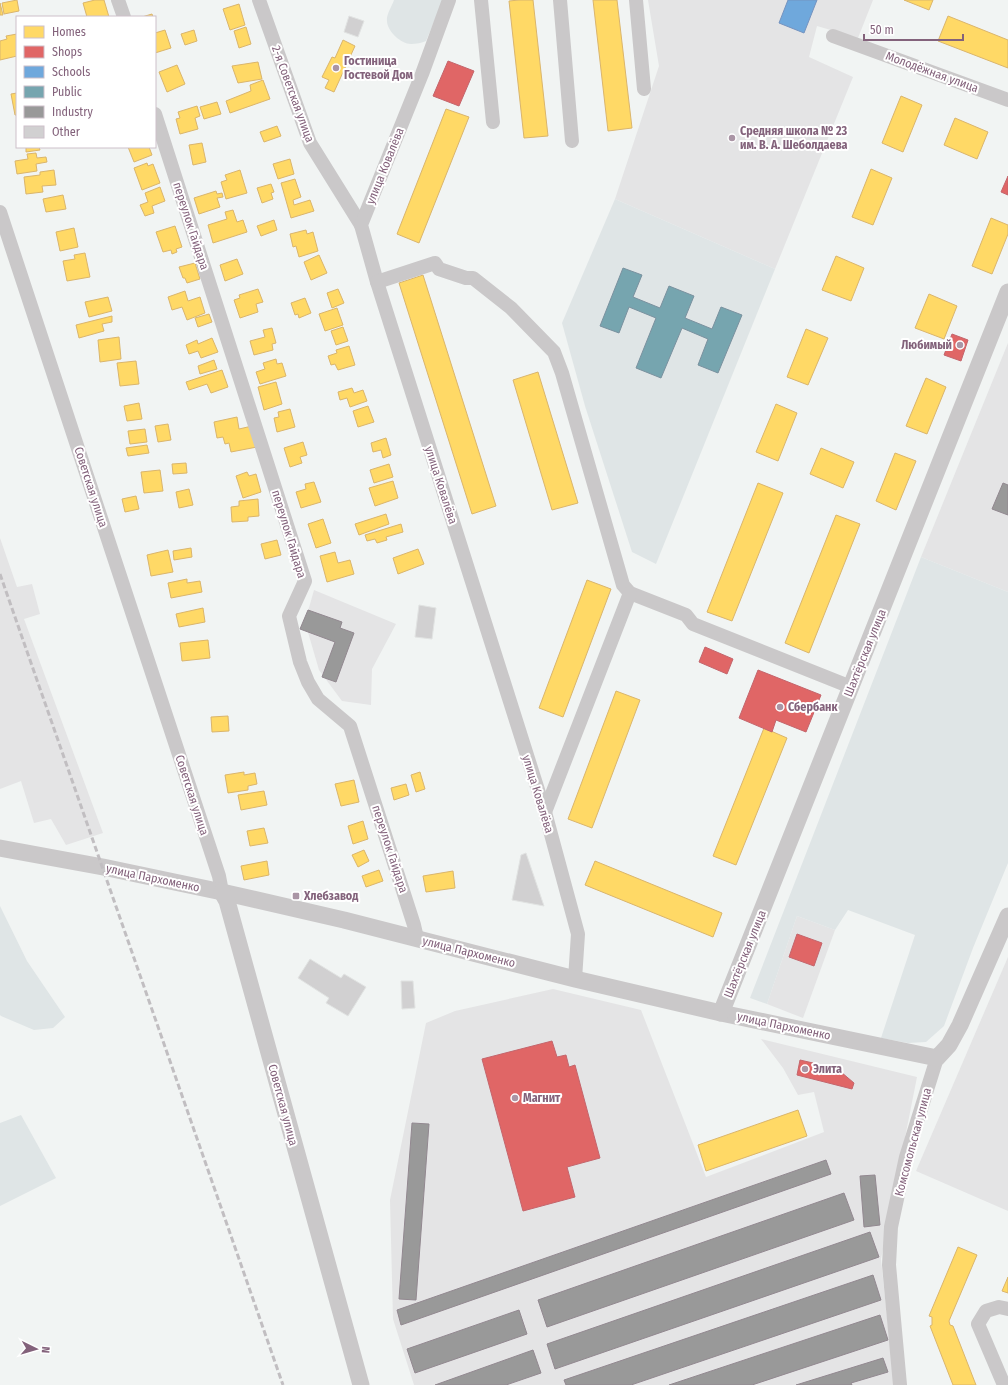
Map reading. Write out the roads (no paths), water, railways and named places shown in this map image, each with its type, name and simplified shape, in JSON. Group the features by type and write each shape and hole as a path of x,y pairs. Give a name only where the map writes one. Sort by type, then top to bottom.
{"street":[{"path":"118,0 124,16"},
{"name":"2-я Советская улица","path":"259,0 310,143 361,226"},
{"name":"улица Ковалёва","path":"449,0 422,74 361,226 377,282 545,812 578,934 575,979"},
{"path":"481,0 493,122"},
{"path":"560,0 572,141"},
{"path":"636,0 644,89"},
{"name":"Молодёжная улица","path":"832,36 1008,100"},
{"name":"переулок Гайдара","path":"156,117 305,581 289,616 300,662 308,682 318,699 350,726 412,918 417,938"},
{"name":"Советская улица","path":"0,212 219,876 222,892 227,901 361,1385"},
{"path":"377,282 434,263 439,269 466,278 473,278 510,308 554,352 562,373 623,586 630,594 686,615 693,624 852,687"},
{"name":"Шахтёрская улица","path":"722,1013 1008,292"},
{"path":"545,812 630,594"},
{"name":"улица Пархоменко","path":"0,848 103,867 222,892 344,920 575,979 722,1013 937,1058"},
{"name":"Комсомольская улица","path":"900,1385 889,1265 891,1228 906,1157 937,1058 949,1045 960,1025 1008,916"},
{"path":"1004,1385 978,1324 986,1311 998,1307 1008,1309"}],"railway":[{"path":"0,574 283,1385"}],"place":[{"name":"Гостиница Гостевой Дом","path":"336,68"},
{"name":"Средняя школа № 23 им. В. А. Шеболдаева","path":"732,138"},
{"name":"Любимый","path":"960,345"},
{"name":"Сбербанк","path":"780,707"},
{"name":"Хлебзавод","path":"296,896"},
{"name":"Элита","path":"805,1069"},
{"name":"Магнит","path":"515,1098"}]}
